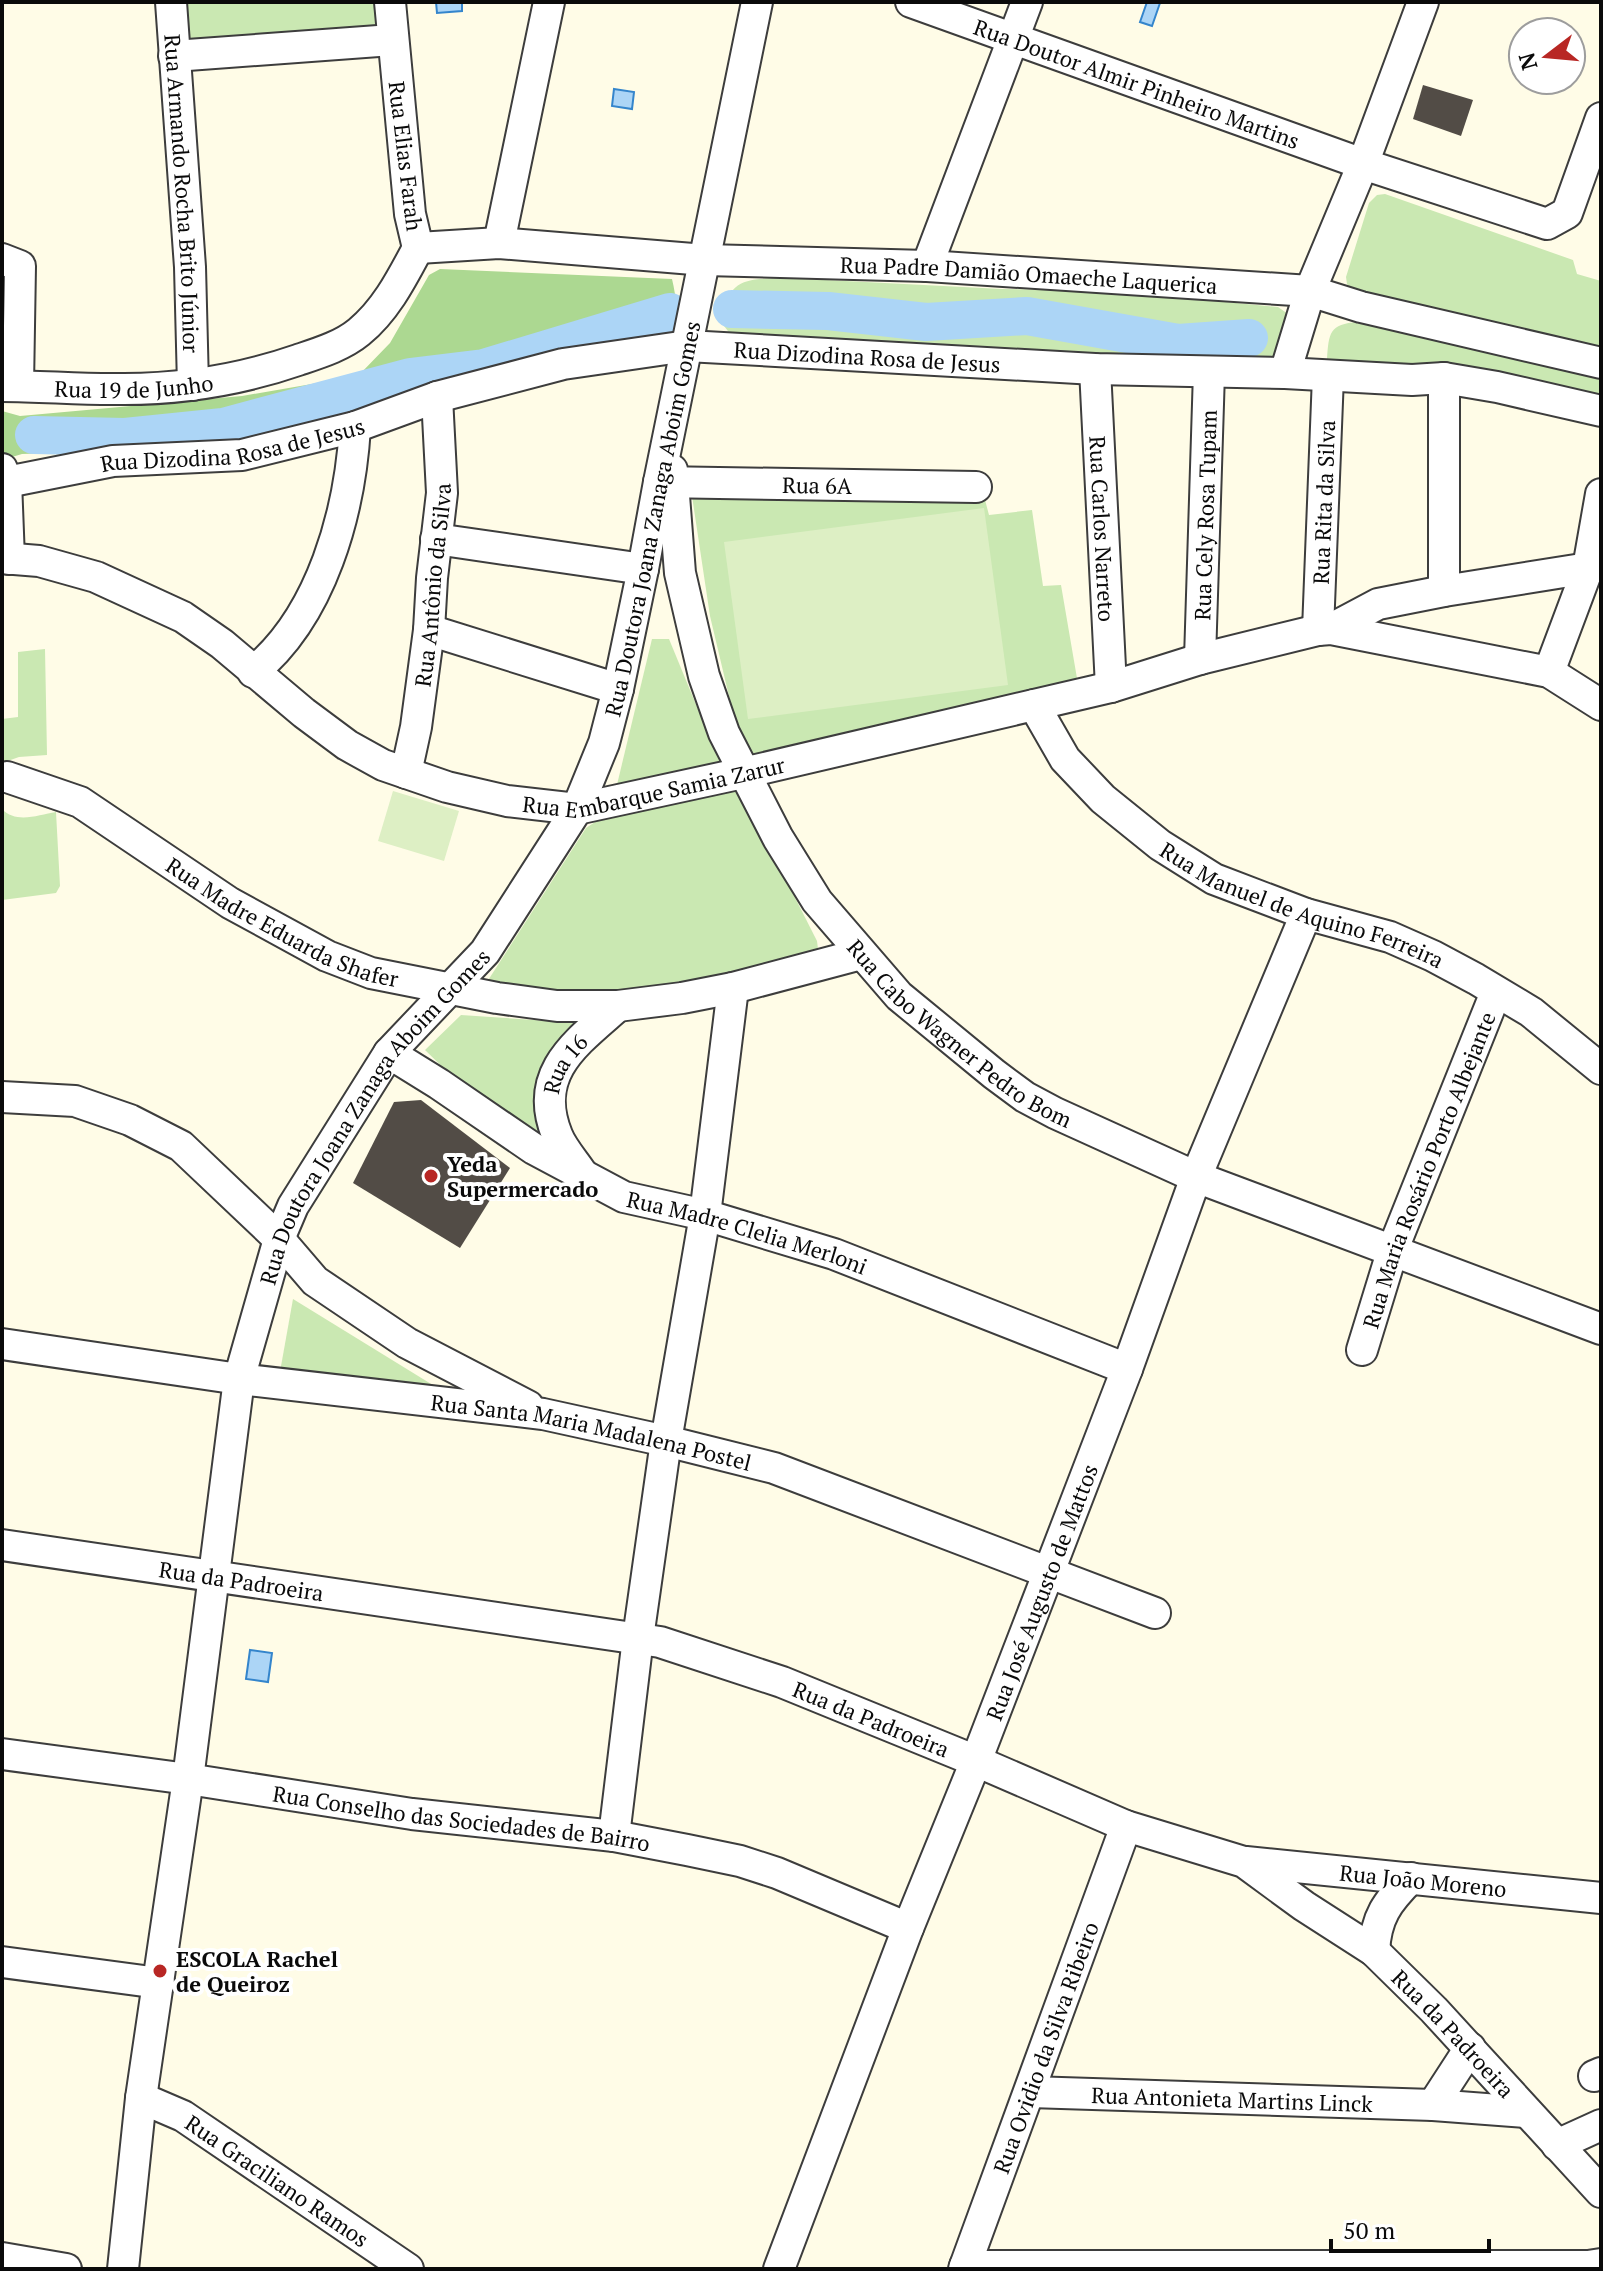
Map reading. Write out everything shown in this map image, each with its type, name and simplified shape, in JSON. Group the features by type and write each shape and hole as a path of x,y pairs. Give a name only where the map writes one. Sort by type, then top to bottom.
{"street":[{"name":"Rua Armando Rocha Brito Júnior","path":"171,2 190,267 193,385"},
{"name":"Rua Elias Farah","path":"265,372 324,351 357,334 382,308 418,248 410,214 390,2"},
{"path":"499,243 549,2"},
{"name":"Rua Doutora Joana Zanaga Aboim Gomes","path":"123,2269 141,2098 188,1779 239,1379 279,1239 293,1206 389,1053 485,952 577,809 604,743 665,482 672,417 757,2"},
{"name":"Rua Doutor Almir Pinheiro Martins","path":"911,2 1363,164"},
{"path":"927,266 1027,2"},
{"path":"1285,373 1310,291 1363,164 1423,2"},
{"path":"174,56 392,40"},
{"path":"1363,164 1547,224 1567,213 1601,118"},
{"name":"Rua Padre Damião Omaeche Laquerica","path":"418,248 499,243 705,260 927,266 1310,291 1361,307 1601,363"},
{"path":"10,386 11,262"},
{"name":"Rua Dizodina Rosa de Jesus","path":"3,478 113,461 242,455 355,427 437,397 563,364 687,346 1095,369 1285,373 1412,380 1444,378 1601,411"},
{"name":"Rua Carlos Narreto","path":"1095,369 1111,687"},
{"name":"Rua 19 de Junho","path":"10,386 126,389 193,385 265,372"},
{"name":"Rua Cely Rosa Tupam","path":"1200,659 1209,372"},
{"name":"Rua Rita da Silva","path":"1324,630 1328,376"},
{"path":"1444,378 1444,591"},
{"name":"Rua Antônio da Silva","path":"406,773 416,727 429,630 442,493 437,397"},
{"path":"253,672 275,654 320,584 340,524 353,461 355,427"},
{"path":"3,478 17,559"},
{"name":"Rua 6A","path":"665,482 976,487"},
{"name":"Rua Cabo Wagner Pedro Bom","path":"665,482 680,573 704,676 724,733 778,838 817,901 899,996 1025,1097 1055,1113 1196,1177 1601,1329"},
{"path":"1549,672 1594,567 1601,494"},
{"path":"436,539 643,569"},
{"name":"Rua Embarque Samia Zarur","path":"17,559 96,577 183,617 222,644 347,745 383,765 447,787 507,801 577,809 1111,687 1200,659 1324,630"},
{"path":"1324,630 1378,604 1594,567"},
{"path":"429,630 618,689"},
{"path":"1324,630 1549,672 1601,705"},
{"name":"Rua Manuel de Aquino Ferreira","path":"1034,705 1065,759 1103,799 1160,845 1214,879 1306,914 1390,937 1433,956 1531,1012 1601,1069"},
{"name":"Rua Madre Eduarda Shafer","path":"7,777 80,802 230,903 327,956 371,973 497,998 557,1006 618,1006 733,988 861,954"},
{"name":"Rua José Augusto de Mattos","path":"779,2269 908,1928 1127,1369 1196,1177 1306,914"},
{"path":"614,1836 666,1441 705,1215 733,988"},
{"name":"Rua Maria Rosário Porto Albejante","path":"1362,1350 1393,1249 1496,992"},
{"name":"Rua 16","path":"584,1177 558,1138 549,1109 553,1077 569,1050 618,1006"},
{"name":"Rua Madre Clelia Merloni","path":"389,1053 534,1149 624,1197 705,1215 834,1254 1127,1369"},
{"path":"2,1097 75,1101 130,1120 181,1146 279,1239 315,1281 407,1343 543,1414"},
{"name":"Rua Santa Maria Madalena Postel","path":"2,1344 239,1379 543,1414 666,1441 774,1468 1155,1613"},
{"name":"Rua da Padroeira","path":"2,1545 660,1642 782,1682 1126,1826 1244,1862 1304,1906 1374,1951 1470,2048 1601,2192"},
{"name":"Rua Conselho das Sociedades de Bairro","path":"2,1754 412,1814 614,1836 740,1861 777,1873 908,1928"},
{"name":"Rua Ovidio da Silva Ribeiro","path":"965,2268 1126,1826"},
{"name":"Rua João Moreno","path":"1244,1862 1601,1898"},
{"path":"1374,1951 1375,1933 1382,1912 1411,1878"},
{"path":"2,1962 159,1983"},
{"path":"1433,2105 1470,2048"},
{"name":"Rua Antonieta Martins Linck","path":"1030,2092 1433,2105 1526,2112"},
{"name":"Rua Graciliano Ramos","path":"141,2098 183,2116 408,2269"},
{"path":"1557,2145 1601,2125"},
{"path":"2,2258 66,2269"},
{"path":"965,2268 1601,2264"}],"green space":[{"path":"176,2 388,2 390,35 179,49"},
{"path":"1385,194 1573,260 1577,274 1601,281 1601,351 1350,288 1346,277 1369,203 1377,195"},
{"path":"440,269 672,279 676,304 674,317 664,340 252,442 167,449 22,454 2,460 2,411 20,416 242,396 358,376 390,343 429,275"},
{"path":"787,278 1002,289 1102,290 1278,307 1288,314 1276,363 1263,367 731,335 721,322 728,296 734,289 750,280"},
{"path":"1358,322 1601,376 1601,403 1330,363 1327,359 1332,332 1341,325"},
{"path":"689,476 980,481 989,515 1032,510 1043,586 1061,585 1079,690 746,768 710,616"},
{"path":"984,508 1008,685 748,719 724,542"},
{"path":"652,639 669,639 723,770 615,793"},
{"path":"45,649 47,755 19,757 2,763 2,719 18,717 18,652"},
{"path":"737,788 817,941 818,949 788,960 612,997 485,985 586,828 601,818"},
{"path":"393,791 459,811 444,861 378,841"},
{"path":"2,809 20,817 56,812 60,886 56,893 2,900"},
{"path":"461,1015 580,1023 550,1063 555,1154 474,1098 425,1050"},
{"path":"293,1299 436,1387 278,1383"}],"water":[{"path":"436,2 462,2 462,11 437,13"},
{"path":"1147,2 1160,3 1152,26 1140,22"},
{"path":"614,89 634,92 632,109 612,106"},
{"path":"250,1650 272,1653 268,1682 246,1679"}],"building":[{"path":"1423,85 1473,100 1461,136 1413,119"},
{"name":"Yeda Supermercado","path":"421,1100 510,1168 460,1248 353,1183 394,1102"}],"waterway":[{"path":"732,309 828,311 926,322 1027,316 1178,343 1249,338"},
{"path":"34,435 125,437 223,427 410,377 484,368 670,312"}],"place":[{"name":"Yeda Supermercado","path":"431,1176"},
{"name":"ESCOLA Rachel de Queiroz","path":"160,1971"}]}
